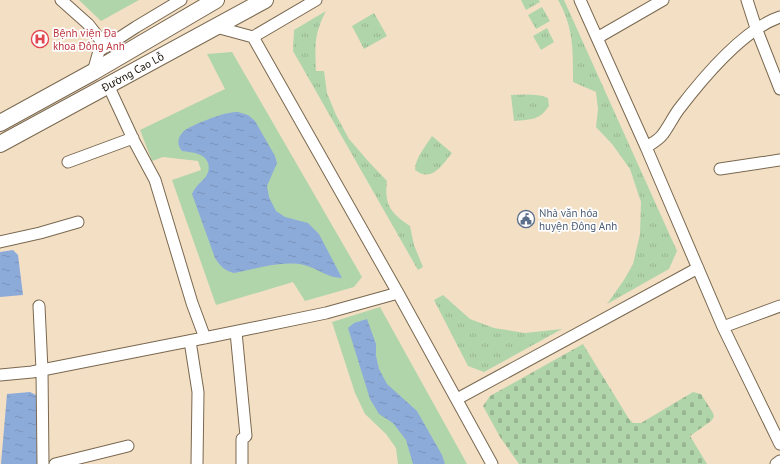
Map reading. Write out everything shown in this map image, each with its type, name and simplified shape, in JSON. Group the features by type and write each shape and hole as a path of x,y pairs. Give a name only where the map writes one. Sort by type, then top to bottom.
{"main road":[{"name":"Đường Cao Lỗ","path":"0,123 93,72 216,0"},
{"name":"Đường Cao Lỗ","path":"0,144 265,0"}],"street":[{"path":"61,0 88,24 106,47"},
{"path":"93,72 99,51 181,0 190,15"},
{"path":"253,37 316,0"},
{"path":"580,0 646,147 662,188 723,327 780,444"},
{"path":"597,38 663,0"},
{"path":"747,0 756,28 780,89"},
{"path":"646,147 662,136 673,116 693,91 720,62 756,28 780,17"},
{"path":"216,27 253,37 398,293 492,464"},
{"path":"108,85 155,180 192,303 205,338"},
{"path":"68,162 133,138"},
{"path":"720,169 780,160"},
{"path":"0,242 40,233 78,222"},
{"path":"457,399 698,268"},
{"path":"0,375 37,371 236,332 326,313 398,293"},
{"path":"39,306 37,371 43,464"},
{"path":"723,327 780,306"},
{"path":"236,332 246,436 242,440 242,464"},
{"path":"190,341 198,392 198,464"},
{"path":"55,464 128,446"},
{"path":"776,464 780,461"}],"green space":[{"path":"79,0 139,0 101,21"},
{"path":"521,0 539,0 540,2 526,10"},
{"path":"558,0 564,0 677,251 669,269 607,304 633,264 640,234 641,202 630,169 612,144 596,127 598,109 596,92 573,82 572,40 567,20"},
{"path":"542,7 550,21 536,29 528,15"},
{"path":"326,11 317,33 315,54 316,71 324,71 327,93 336,115 349,139 387,181 386,189 390,208 398,217 410,226 414,245 423,267 418,270 293,51 294,30"},
{"path":"374,13 387,36 364,49 352,26"},
{"path":"547,28 554,42 541,50 533,36"},
{"path":"232,52 362,277 354,287 305,301 293,282 216,305 172,180 201,170 198,161 163,157 152,161 140,130 225,89 207,54"},
{"path":"511,95 544,96 548,98 549,106 538,117 514,121"},
{"path":"432,136 452,153 436,171 427,175 415,170 415,166"},
{"path":"443,295 470,319 494,328 525,333 562,329 484,372 468,366 434,300"},
{"path":"380,307 467,464 398,464 396,448 386,434 365,414 355,393 332,322"},
{"path":"583,344 629,419 633,423 641,423 693,392 701,394 714,417 711,421 690,436 707,464 519,464 500,437 483,406 490,396"}],"water":[{"path":"238,112 248,115 255,121 275,156 277,163 267,186 269,197 276,211 285,217 308,223 319,234 342,278 337,278 309,266 296,264 278,264 234,273 223,268 215,258 192,194 196,187 207,176 209,168 207,161 202,156 182,151 179,146 179,139 183,132 198,124 225,114"},
{"path":"13,250 18,255 23,295 0,297 0,252"},
{"path":"367,319 376,344 376,356 379,369 387,384 417,411 442,455 445,464 413,464 406,440 393,423 379,414 370,399 348,328 354,323"},
{"path":"30,392 36,395 37,464 1,464 7,394"}],"place":[{"name":"Bệnh viện Đa khoa Đông Anh","path":"40,39"},
{"name":"Nhà văn hóa huyện Đông Anh","path":"526,219"}]}
